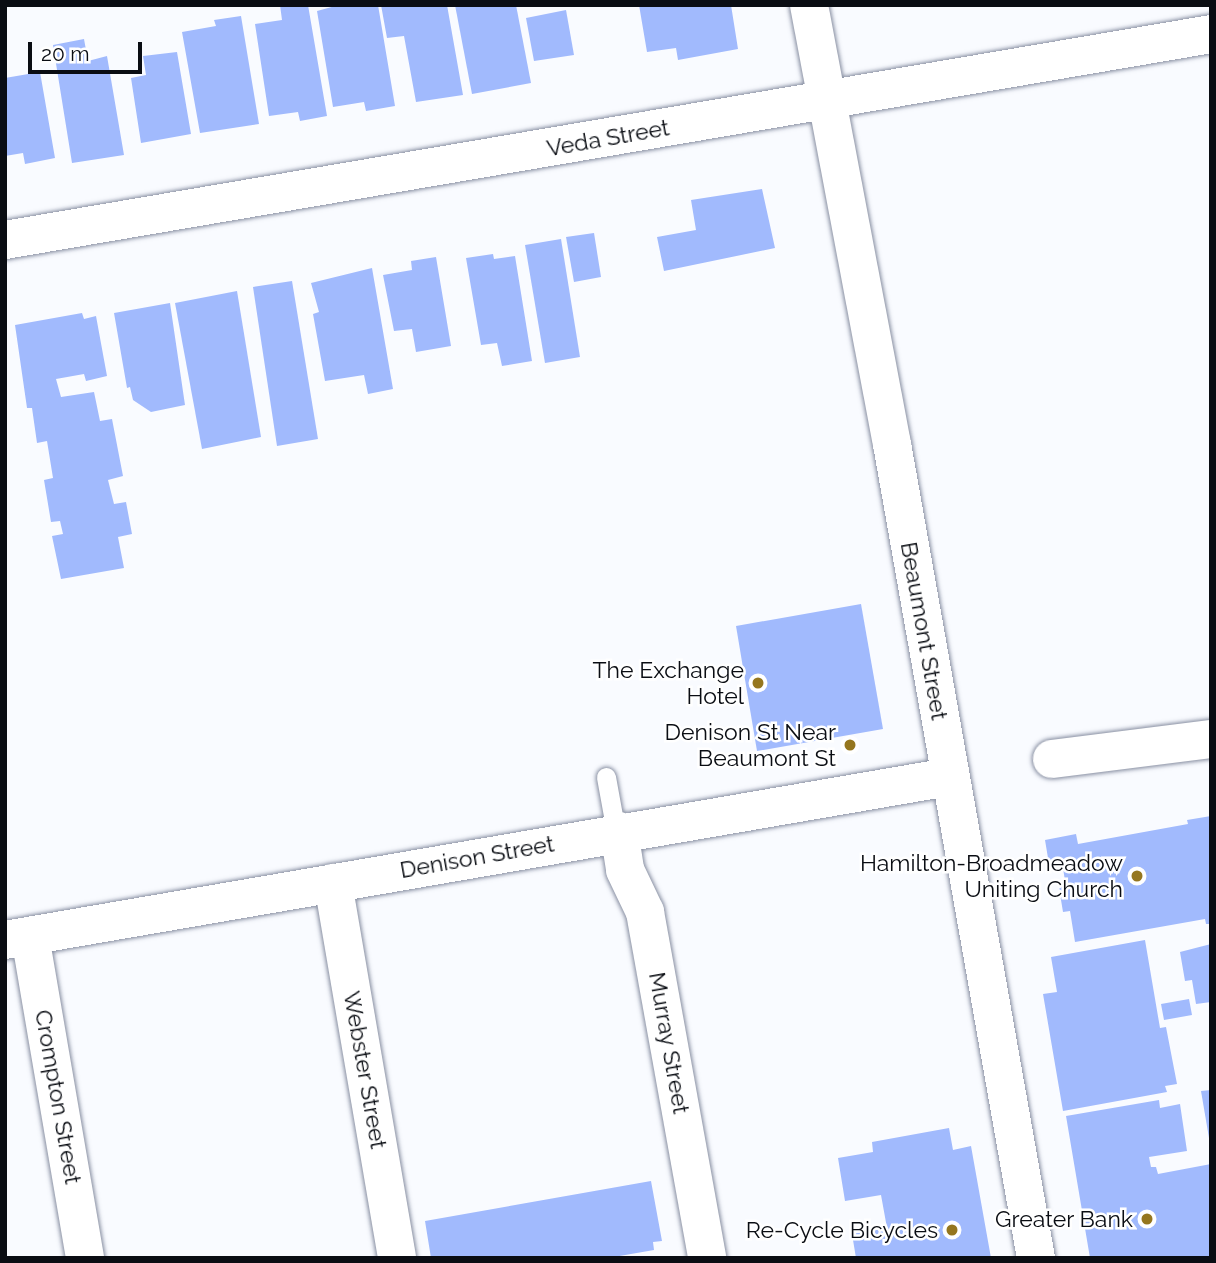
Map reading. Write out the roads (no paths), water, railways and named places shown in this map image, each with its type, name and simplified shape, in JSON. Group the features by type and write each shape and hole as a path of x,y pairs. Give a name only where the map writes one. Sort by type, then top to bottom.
{"street":[{"name":"Beaumont Street","path":"809,5 892,444 1036,1258"},
{"name":"Veda Street","path":"5,240 826,102 1211,34"},
{"path":"1052,759 1211,738"},
{"name":"Denison Street","path":"18,938 617,832 949,777"},
{"name":"Murray Street","path":"617,832 625,870 645,912 707,1258"},
{"name":"Webster Street","path":"332,883 397,1258"},
{"name":"Crompton Street","path":"18,938 85,1258"}],"lane":[{"path":"606,777 617,832"}],"place":[{"name":"The Exchange Hotel","path":"758,683"},
{"name":"Denison St Near Beaumont St","path":"850,745"},
{"name":"Hamilton-Broadmeadow Uniting Church","path":"1137,876"},
{"name":"Greater Bank","path":"1147,1219"},
{"name":"Re-Cycle Bicycles","path":"952,1230"}]}
